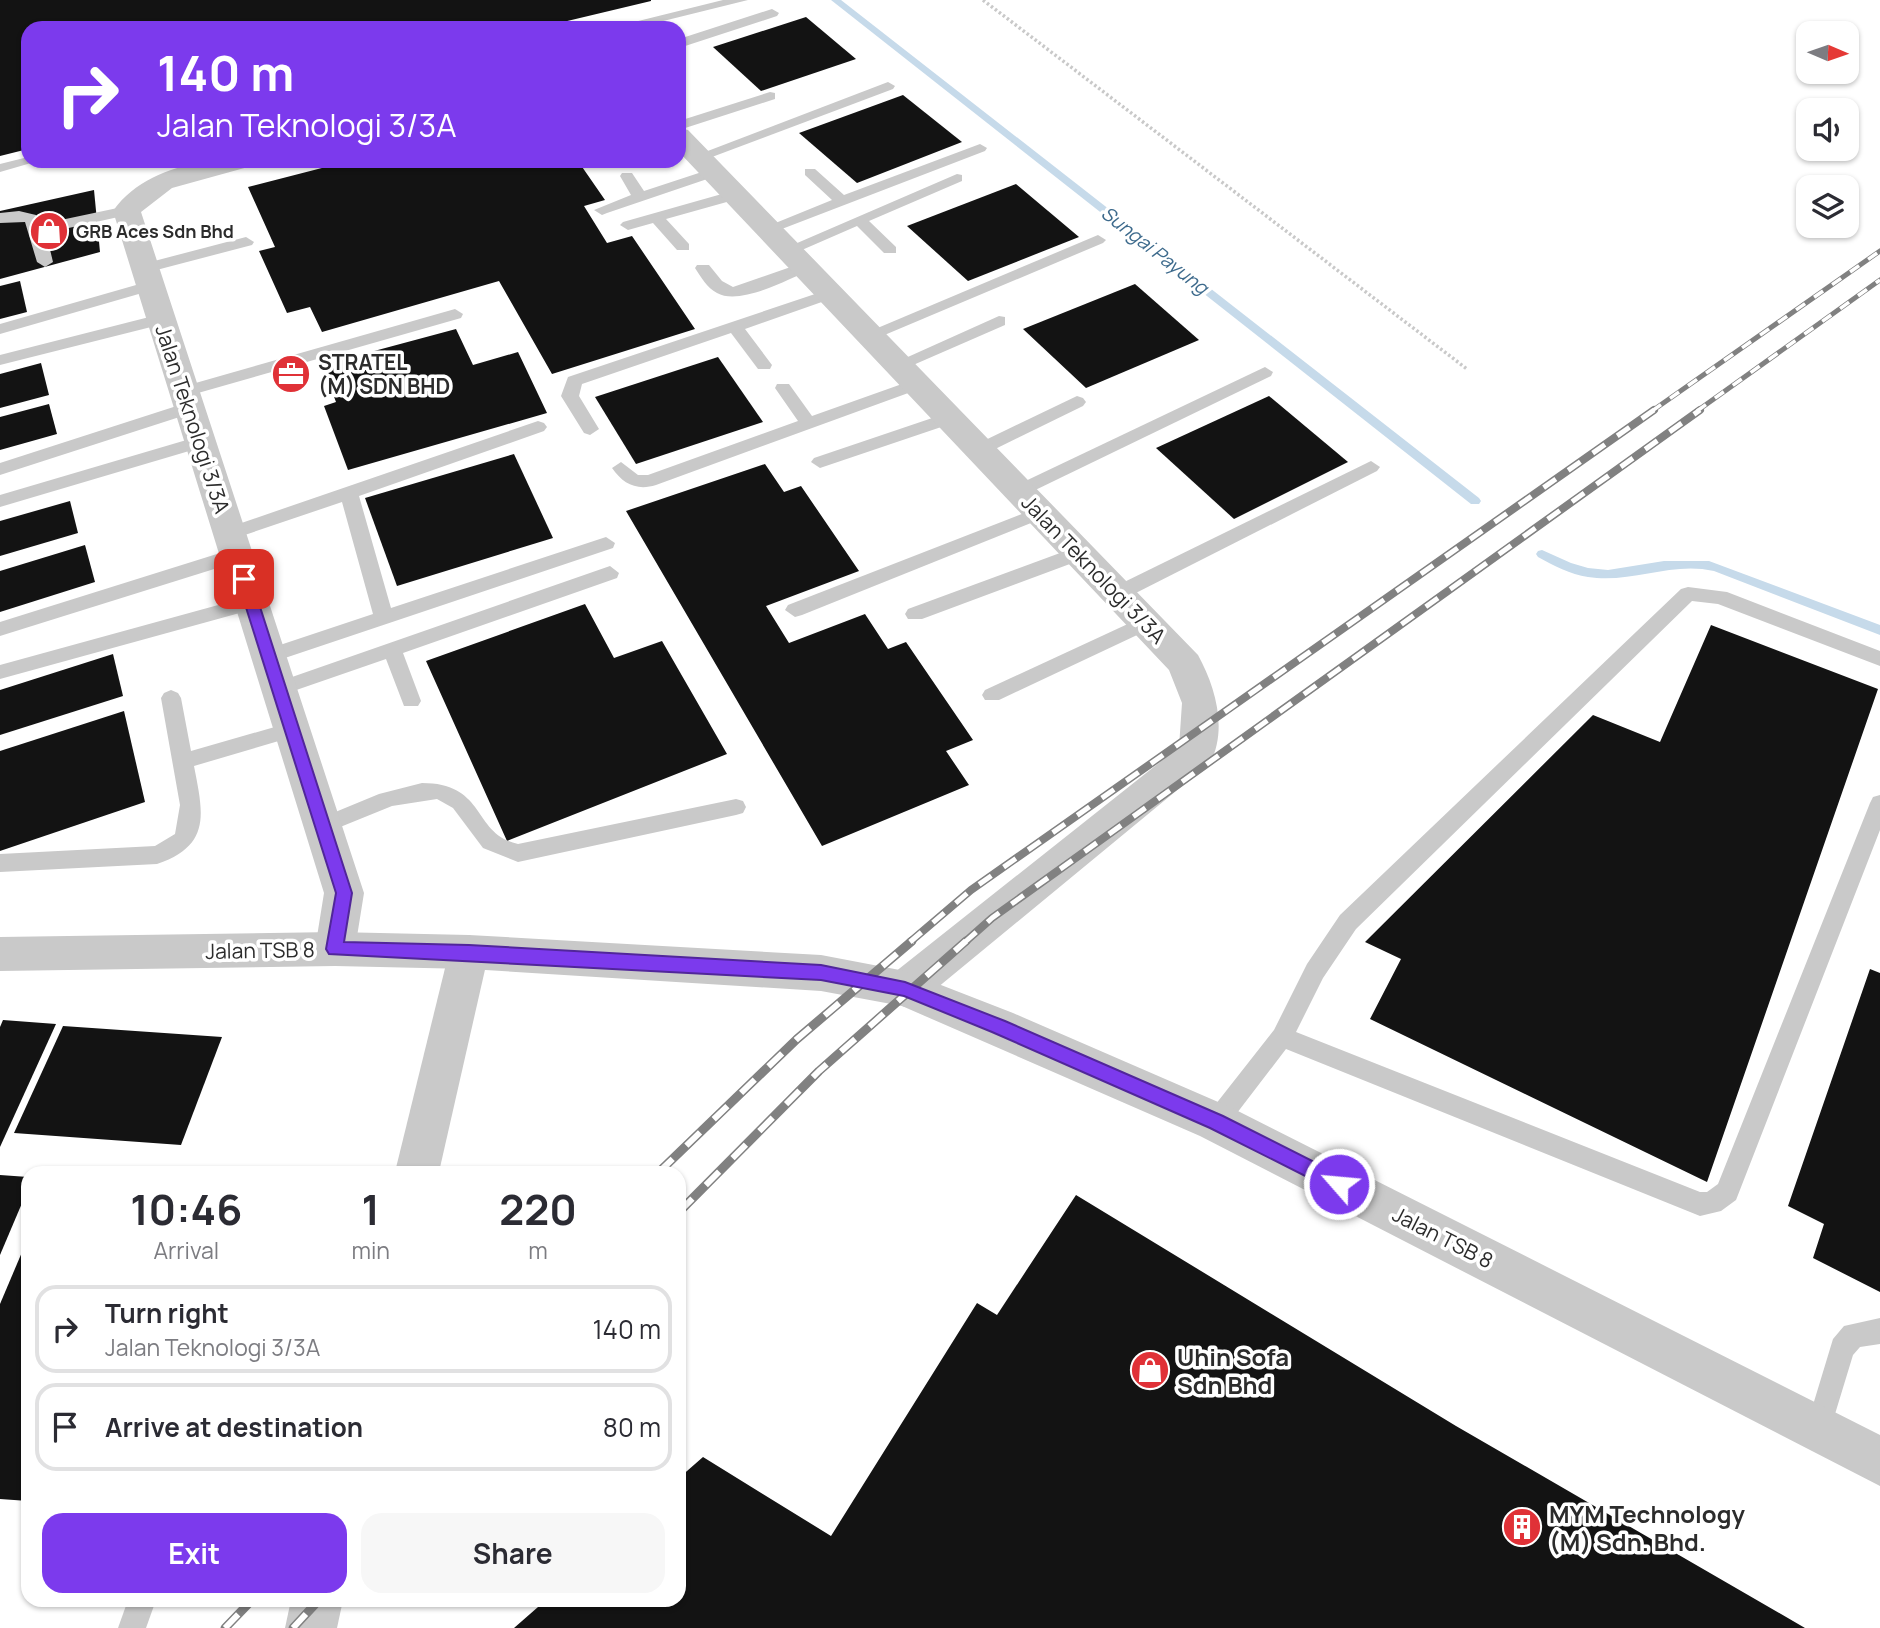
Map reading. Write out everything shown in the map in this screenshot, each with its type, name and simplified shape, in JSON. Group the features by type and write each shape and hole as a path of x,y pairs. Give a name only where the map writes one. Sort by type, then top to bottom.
{"street":[{"name":"Jalan Teknologi 3/3A","path":"707,165 1185,664 1200,703 1197,753 905,989"},
{"path":"127,211 138,196 156,184 212,168"},
{"name":"Jalan Teknologi 3/3A","path":"127,211 344,893 335,949"},
{"name":"Jalan TSB 8","path":"0,954 335,949 469,952 821,972 905,989 998,1026 1216,1122 1880,1461"},
{"path":"418,1166 469,952"},
{"path":"311,1628 316,1607"}],"lane":[{"path":"648,21 741,0"},
{"path":"686,42 772,12"},
{"path":"602,210 640,197 888,86"},
{"path":"686,124 770,96"},
{"path":"703,268 719,287 729,292 741,291 842,201 980,148"},
{"path":"0,168 21,163"},
{"path":"628,225 656,217 707,165"},
{"path":"810,172 842,201"},
{"path":"627,176 640,197"},
{"path":"787,249 957,178"},
{"path":"38,230 127,211"},
{"path":"656,217 682,247"},
{"path":"0,218 32,218 38,230 45,262"},
{"path":"859,220 890,250"},
{"path":"869,335 1098,240"},
{"path":"0,328 246,242"},
{"path":"590,429 570,396 574,381 830,294"},
{"path":"0,469 187,400 455,314"},
{"path":"0,360 161,320"},
{"path":"621,468 626,477 636,482 650,481 808,422 907,374 999,321"},
{"path":"734,326 765,365"},
{"path":"795,610 1029,502 1265,372"},
{"path":"783,388 808,422"},
{"path":"979,450 1077,402"},
{"path":"820,462 950,418"},
{"path":"0,629 233,545 349,493 538,428"},
{"path":"0,501 200,442"},
{"path":"1117,594 1371,467"},
{"path":"349,493 384,618"},
{"path":"269,656 606,543"},
{"path":"915,614 1079,553"},
{"path":"279,689 610,573"},
{"path":"1216,1122 1282,1037 1315,971 1348,922 1688,594 1720,597 1880,659"},
{"path":"0,672 251,603"},
{"path":"992,695 1145,623"},
{"path":"392,649 411,701"},
{"path":"0,863 157,855 175,849 188,838 191,824 171,698"},
{"path":"183,761 292,730"},
{"path":"323,827 404,794 439,790 454,796 464,806 492,845 518,853 736,807"},
{"path":"1282,1037 1700,1204 1712,1203 1727,1192 1880,803"},
{"path":"1819,1428 1842,1348 1853,1335 1880,1331"},
{"path":"132,1628 140,1607"}],"path":[{"path":"983,0 1467,369"}],"building":[{"path":"0,0 651,0 567,21 21,21 21,151 0,156"},
{"path":"806,17 856,59 761,91 713,47"},
{"path":"903,95 962,142 857,183 799,133"},
{"path":"322,168 583,168 605,200 584,206 607,243 632,236 695,329 552,374 499,281 322,332 310,307 287,313 259,251 275,247 248,187"},
{"path":"1016,184 1079,237 968,281 907,226"},
{"name":"GRB Aces Sdn Bhd","path":"94,190 100,252 0,279 0,211"},
{"path":"20,281 27,312 0,319 0,286"},
{"path":"1135,284 1199,340 1086,388 1023,329"},
{"path":"456,329 473,365 518,352 547,413 348,470 324,406 336,402 322,365"},
{"path":"718,357 763,422 636,464 595,397"},
{"path":"41,363 49,395 0,408 0,374"},
{"path":"1269,396 1348,462 1234,519 1156,448"},
{"path":"49,404 57,434 0,450 0,417"},
{"path":"514,454 553,538 397,586 365,498"},
{"path":"765,464 784,492 801,486 859,571 766,606 789,643 865,614 888,649 906,642 973,740 946,751 969,785 822,846 626,511"},
{"path":"70,501 78,533 0,556 0,521"},
{"path":"85,545 95,582 0,612 0,571"},
{"path":"585,604 614,658 662,641 727,754 507,841 426,661"},
{"path":"1711,625 1878,689 1707,1182 1370,1019 1401,959 1365,942 1593,715 1660,742"},
{"path":"113,654 123,696 0,735 0,690"},
{"path":"124,711 145,802 0,851 0,751"},
{"path":"1870,969 1880,973 1880,1292 1813,1258 1824,1224 1788,1206"},
{"path":"3,1020 56,1024 0,1147 0,1027"},
{"path":"63,1026 222,1037 181,1145 14,1133"},
{"path":"0,1175 21,1176 21,1206 0,1255"},
{"name":"Uhin Sofa Sdn Bhd","path":"1076,1195 1456,1426 1805,1628 514,1628 538,1607 686,1607 686,1472 703,1457 831,1536 977,1303 997,1315"},
{"path":"21,1254 21,1500 0,1499 0,1304"}],"waterway":[{"name":"Sungai Payung","path":"835,0 1475,501"},
{"name":"Sungai Payung","path":"1542,554 1567,567 1588,573 1608,574 1685,563 1709,565 1880,630"}],"railway":[{"path":"1652,411 1880,251"},
{"path":"1697,411 1880,280"},
{"path":"910,942 971,890 1654,410"},
{"path":"965,942 992,918 1700,410"},
{"path":"665,1166 797,1039 912,941"},
{"path":"686,1205 819,1071 966,941"},
{"path":"225,1628 245,1607"},
{"path":"293,1628 312,1607"}],"place":[{"name":"GRB Aces Sdn Bhd","path":"49,231"},
{"name":"STRATEL (M) SDN BHD","path":"291,374"},
{"name":"Uhin Sofa Sdn Bhd","path":"1150,1370"},
{"name":"MYM Technology (M) Sdn. Bhd.","path":"1522,1527"}],"route":[{"path":"244,579 344,893 335,949 469,952 821,972 905,989 998,1026 1216,1122 1339,1184"}]}
